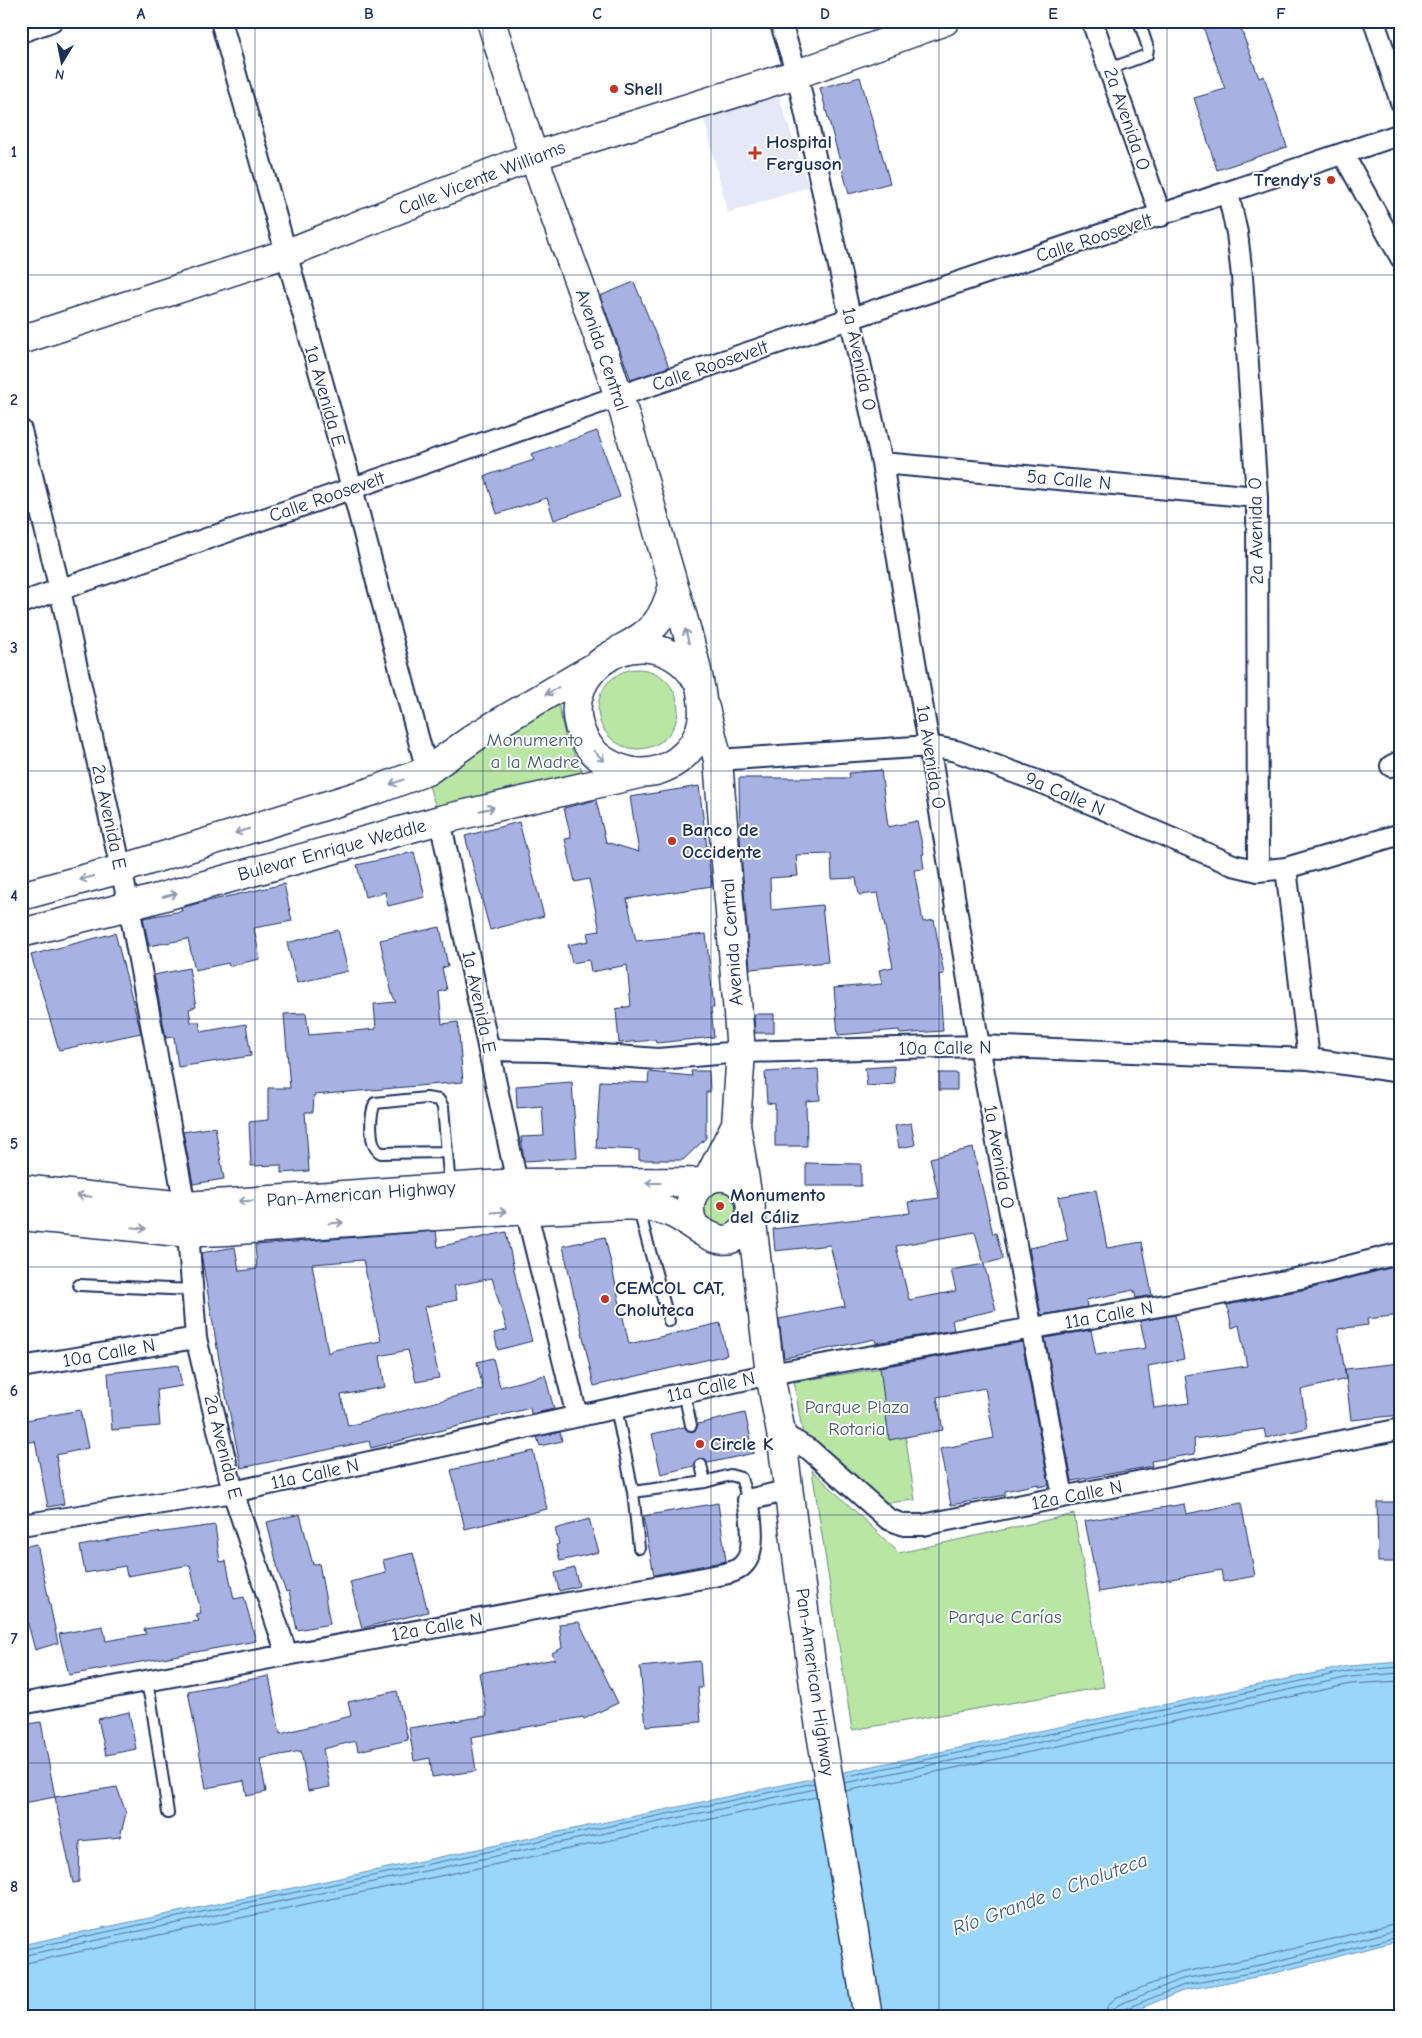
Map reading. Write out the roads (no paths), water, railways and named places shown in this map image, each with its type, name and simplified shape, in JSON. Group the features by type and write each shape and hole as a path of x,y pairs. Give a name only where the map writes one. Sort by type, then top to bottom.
{"main road":[{"name":"Avenida Central","path":"491,21 534,156 619,396 673,586 718,760 741,1052 736,1124 749,1204"},
{"name":"Calle Vicente Williams","path":"21,340 285,254 534,156 797,74 945,21"},
{"path":"21,896 121,869 373,791 427,771 478,735 633,643 653,629 661,619 673,586"},
{"path":"630,648 657,650 670,654 686,666 701,693 702,723 695,742 682,757 654,770 622,770 603,761 588,746 579,726 577,705 582,684 603,660 630,648"},
{"name":"Bulevar Enrique Weddle","path":"21,933 129,906 440,820 654,770 718,760"},
{"name":"Avenida Central","path":"705,1181 736,1124"},
{"path":"719,1177 730,1179 740,1184 749,1204 740,1232 720,1239 702,1233 694,1226 688,1208 690,1198 705,1181 719,1177"},
{"name":"Pan-American Highway","path":"21,1189 185,1206 516,1183 705,1181"},
{"path":"306,1198 308,1225"},
{"name":"Pan-American Highway","path":"749,1204 770,1374 781,1433 817,1709 868,2017"},
{"name":"Pan-American Highway","path":"21,1216 188,1232 526,1210 638,1206 657,1208 675,1214 694,1226"},
{"name":"Pan-American Highway","path":"720,1239 734,1255 749,1279 767,1346"}],"street":[{"name":"1a Avenida E","path":"221,21 352,488 427,771"},
{"name":"1a Avenida O","path":"780,21 797,74 882,463 979,1046 1063,1498"},
{"name":"2a Avenida O","path":"1092,21 1161,216"},
{"path":"1374,21 1401,102"},
{"name":"Calle Roosevelt","path":"21,603 619,396 1161,216 1401,134"},
{"path":"1343,154 1401,258"},
{"name":"2a Avenida O","path":"1228,193 1237,233 1242,276 1257,497 1258,871"},
{"name":"2a Avenida E","path":"21,430 60,590 129,906 185,1206"},
{"name":"5a Calle N","path":"882,463 1257,497"},
{"name":"9a Calle N","path":"718,760 930,746 956,751 1043,783 1233,866 1258,871 1286,868 1401,834"},
{"name":"1a Avenida E","path":"440,820 490,1050 516,1183"},
{"path":"1286,868 1309,1059"},
{"name":"10a Calle N","path":"490,1050 547,1051 658,1058 741,1052 979,1046 1309,1059 1401,1072"},
{"path":"526,1210 577,1416"},
{"name":"2a Avenida E","path":"188,1232 196,1338 233,1492 287,1655"},
{"name":"11a Calle N","path":"21,1525 233,1492 770,1374 1031,1330 1293,1279 1401,1253"},
{"name":"10a Calle N","path":"21,1367 196,1338"},
{"name":"12a Calle N","path":"781,1433 810,1450 888,1519 904,1525 923,1526 1401,1430"},
{"path":"748,1500 788,1490"},
{"name":"12a Calle N","path":"21,1704 714,1576 737,1570 749,1558 753,1526 748,1500"}],"lane":[{"path":"1109,69 1147,55 1148,48 1139,21"},
{"path":"447,1152 381,1153 376,1150 373,1146 372,1119 375,1103 426,1098 439,1100 443,1107 447,1152 450,1188"},
{"path":"638,1206 669,1322"},
{"path":"79,1285 192,1290"},
{"path":"684,1392 691,1425"},
{"path":"616,1408 632,1492 639,1548"},
{"path":"701,1464 705,1482"},
{"path":"632,1492 705,1482 730,1475 741,1478 748,1500"},
{"path":"146,1681 152,1701 168,1812"}],"water":[{"name":"Río Grande o Choluteca","path":"1401,1662 1401,1940 1267,1975 1185,1990 1119,2017 21,2017 21,1945 1349,1666"}],"place":[{"name":"Shell","path":"614,89"},
{"name":"Hospital Ferguson","path":"755,153"},
{"name":"Trendy's","path":"1331,180"},
{"name":"Banco de Occidente","path":"672,841"},
{"name":"Monumento del Cáliz","path":"720,1206"},
{"name":"CEMCOL CAT, Choluteca","path":"605,1299"},
{"name":"Circle K","path":"700,1444"}],"park label":[{"name":"Monumento a la Madre","path":"535,751"},
{"name":"Parque Plaza Rotaria","path":"857,1418"},
{"name":"Parque Carías","path":"1005,1617"}]}
